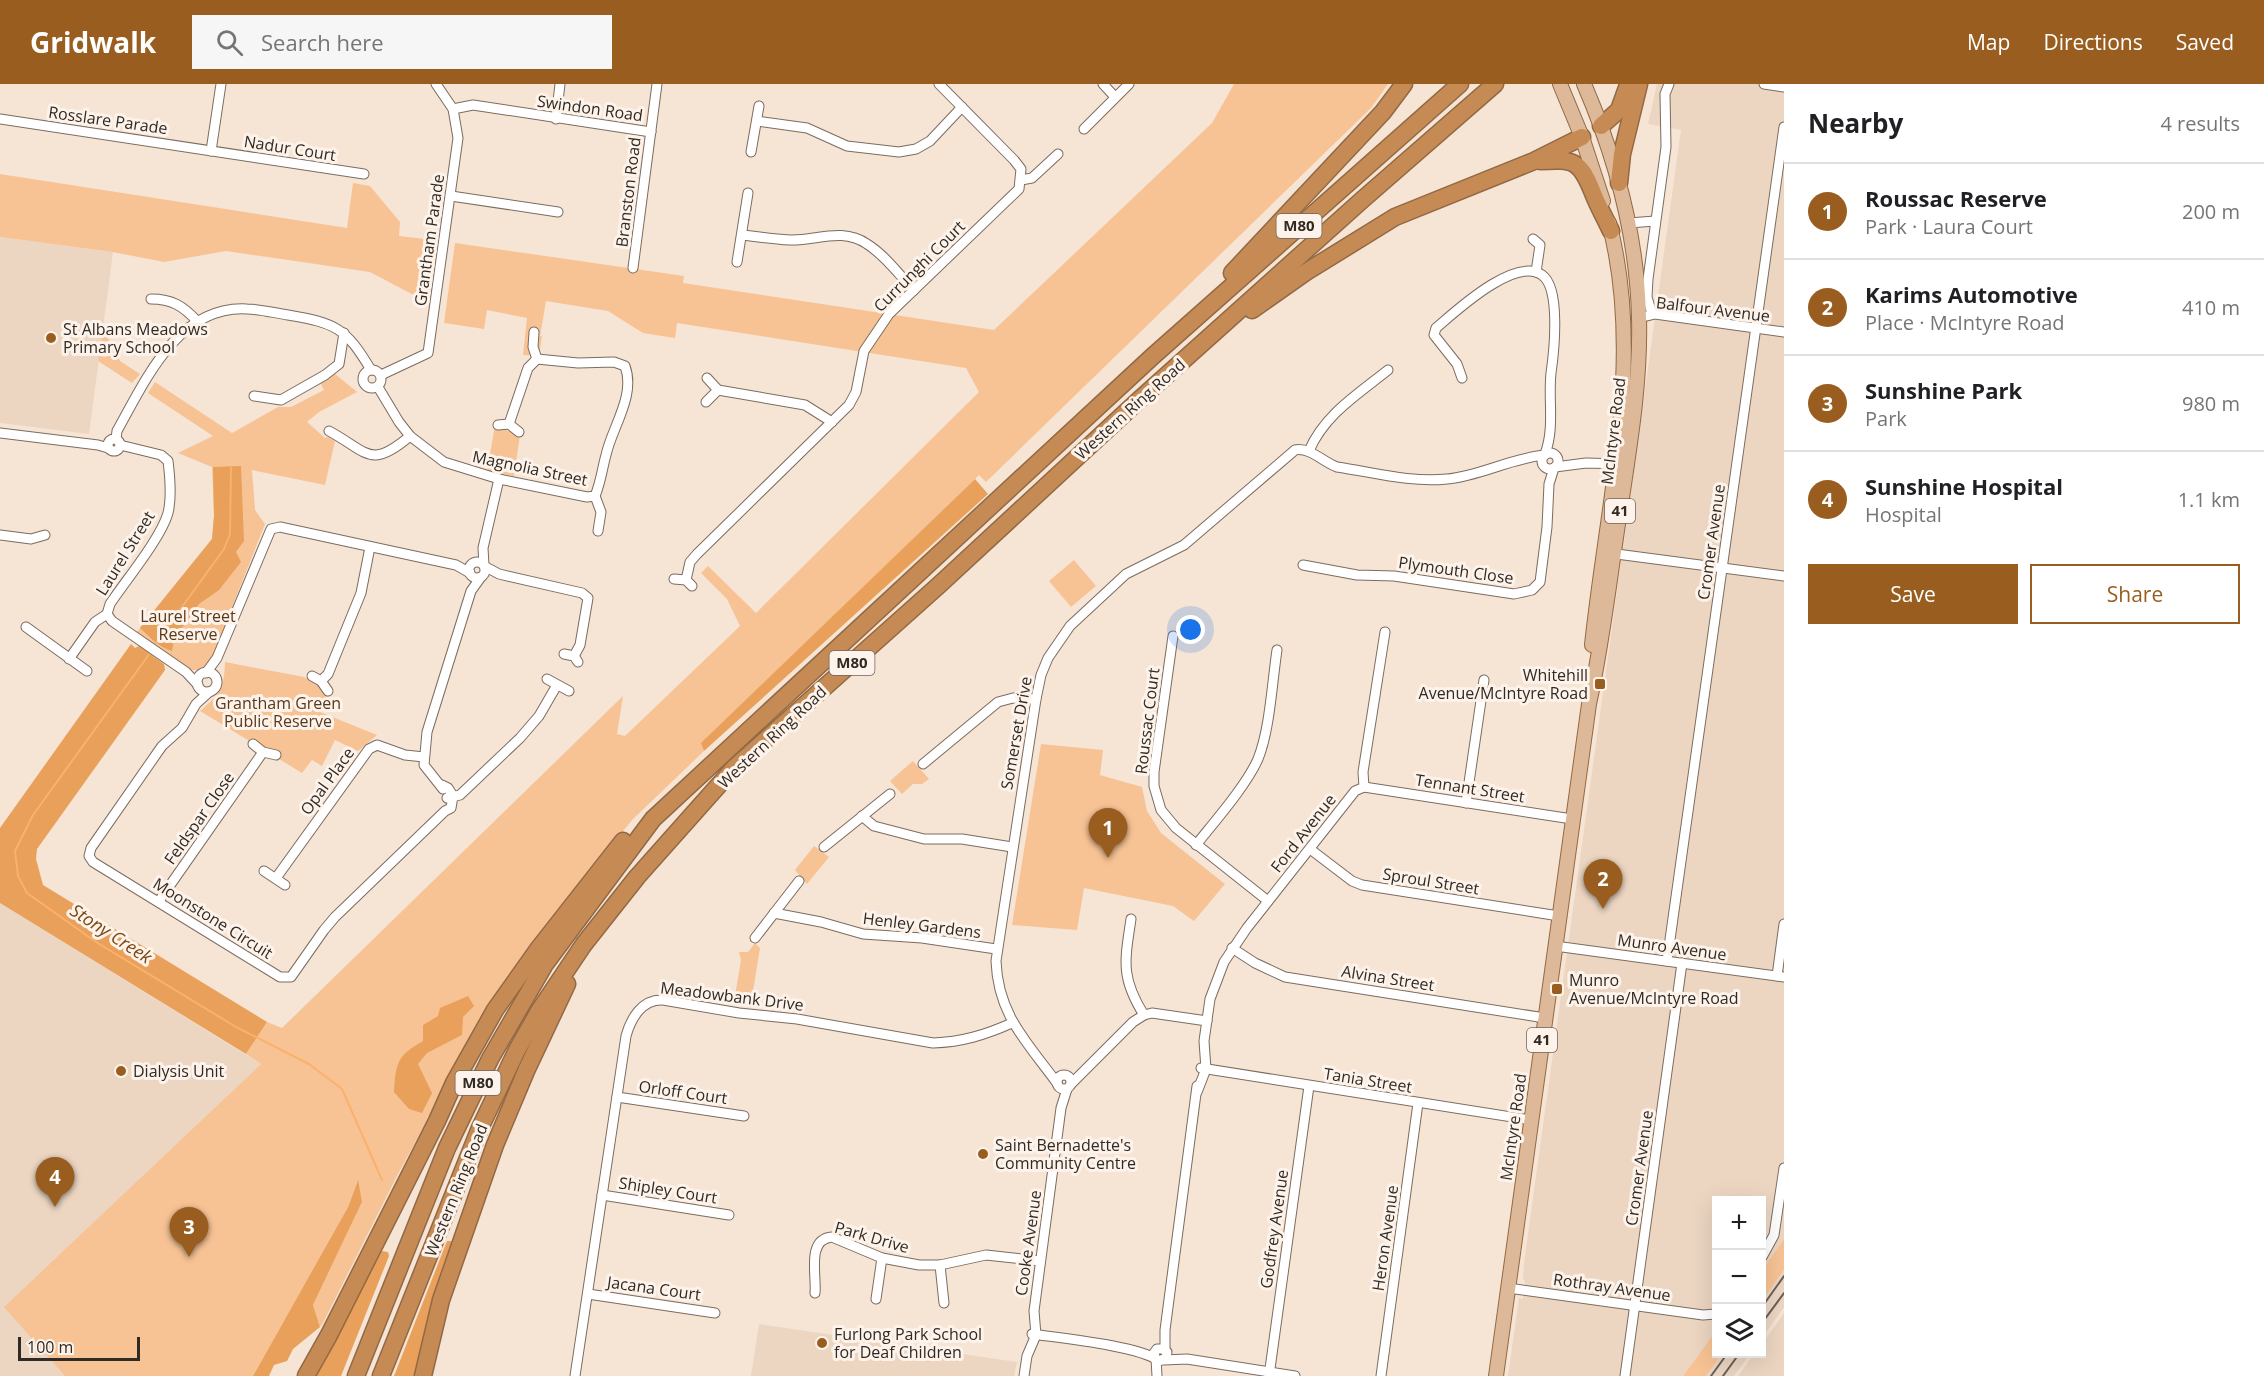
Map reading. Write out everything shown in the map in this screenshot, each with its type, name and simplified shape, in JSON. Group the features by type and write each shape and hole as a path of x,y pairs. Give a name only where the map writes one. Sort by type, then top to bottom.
{"highway":[{"path":"1153,356 1383,112 1404,84"},
{"name":"Western Ring Road","path":"356,1376 447,1148 490,1059 545,964 652,819 1153,356 1460,84"},
{"name":"Western Ring Road","path":"381,1376 480,1128 517,1050 539,1011 584,944 637,877 734,768 938,586 1139,400 1495,84"},
{"path":"1601,126 1619,110 1628,84"},
{"path":"1619,183 1622,154 1639,84"},
{"path":"1139,400 1225,330 1357,239 1395,217 1534,161 1582,137"},
{"path":"1534,161 1566,161 1579,167 1587,176 1611,231"},
{"path":"306,1376 329,1335 454,1083 495,1010 594,876 624,841 652,819"},
{"path":"425,1376 441,1300 495,1145 584,944"}],"main road":[{"name":"41","path":"1560,84 1598,182 1611,231 1621,299"},
{"name":"41","path":"1584,84 1601,126 1629,223"},
{"path":"1582,137 1601,126"},
{"path":"1621,299 1625,267 1622,233 1629,223"},
{"name":"McIntyre Road","path":"1620,464 1636,393 1645,315 1637,280 1629,223"},
{"name":"McIntyre Road","path":"1496,1376 1589,704 1590,663 1609,553 1620,464 1623,317 1621,299"},
{"path":"1623,317 1645,315"}],"street":[{"path":"211,151 221,84"},
{"name":"Grantham Parade","path":"381,375 428,353 458,138 453,109 436,84"},
{"path":"556,119 560,84"},
{"name":"Branston Road","path":"633,268 657,84"},
{"path":"1103,84 1115,97"},
{"path":"1084,129 1129,84"},
{"name":"McIntyre Road","path":"1645,315 1666,147 1665,94 1669,84"},
{"path":"1764,84 1784,87"},
{"path":"943,85 1014,160 1021,169 1021,180"},
{"name":"Swindon Road","path":"453,109 473,105 651,132"},
{"path":"751,152 759,106"},
{"path":"757,121 807,128 847,146 899,152 916,149 930,141 962,107"},
{"name":"Rosslare Parade","path":"0,119 211,151"},
{"name":"Cromer Avenue","path":"1667,962 1784,127"},
{"name":"Nadur Court","path":"211,151 364,174"},
{"name":"Currunghi Court","path":"674,579 689,583 690,562 697,554 849,405 855,392 864,351 889,314 1019,189 1021,180 1032,178 1058,154"},
{"path":"737,262 748,193"},
{"path":"451,196 558,212"},
{"path":"1629,223 1656,221"},
{"path":"743,235 792,240 812,236 843,235 866,242 914,290"},
{"path":"1533,239 1539,245 1540,250 1536,272"},
{"path":"1462,378 1457,364 1434,333 1436,327 1485,289 1524,271 1542,275 1550,287 1556,334 1550,387 1550,455"},
{"path":"151,299 166,299 177,304 196,321"},
{"path":"113,443 117,431 148,374 171,344 196,321 225,311 246,308 319,320 340,329 358,348 371,370"},
{"name":"Balfour Avenue","path":"1645,315 1784,332"},
{"path":"509,424 528,368 537,359 533,348 534,332"},
{"path":"254,396 281,400 325,375 339,364 344,333"},
{"name":"Magnolia Street","path":"378,387 410,436 444,462 499,478 587,497 596,496 609,443 622,411 628,375 625,366 614,362 578,363 537,359"},
{"path":"371,370 381,375 382,381 378,387 369,388 364,384 364,374 371,370"},
{"path":"1388,370 1328,419 1318,432 1309,451 1322,461 1337,467 1426,479 1457,478 1514,462 1550,455 1586,463"},
{"path":"707,378 718,390 805,405 825,420 832,422"},
{"path":"706,402 718,390"},
{"path":"498,425 509,424 519,432"},
{"path":"328,431 358,450 380,456 390,452 410,436"},
{"name":"Laurel Street","path":"0,433 98,445 113,443 161,455 168,461 170,499 162,528 110,604 107,614 112,621 186,672 198,686"},
{"name":"Somerset Drive","path":"1064,1083 1044,1065 1012,1023 998,985 996,949 1041,675 1057,642 1070,626 1126,574 1184,545 1295,450 1309,451"},
{"path":"1549,467 1542,459 1550,455"},
{"path":"1549,467 1558,461 1550,455"},
{"path":"1514,462 1549,467 1586,463 1620,464"},
{"name":"Plymouth Close","path":"1303,565 1357,576 1394,576 1514,594 1532,590 1540,582 1547,526 1549,467"},
{"path":"499,478 478,570 426,732 424,765 450,797 460,795 520,738 539,716 557,684"},
{"path":"596,496 600,508 598,531"},
{"path":"217,658 216,687 208,692 203,691 198,686 199,677 217,658 271,529 280,527 582,593 588,598 580,645 572,657"},
{"path":"0,535 31,539 45,535"},
{"path":"328,692 317,678 328,674 360,593 370,547"},
{"path":"1609,553 1784,576"},
{"path":"69,659 94,622 107,614"},
{"path":"26,627 87,671"},
{"path":"1364,787 1363,772 1385,632"},
{"name":"Roussac Court","path":"1173,636 1154,772 1156,797 1167,820 1268,902"},
{"path":"1196,844 1247,779 1258,759 1264,738 1276,650"},
{"name":"Laurel Street","path":"186,672 204,673"},
{"path":"204,673 212,674 216,679"},
{"path":"547,679 569,691"},
{"path":"1466,802 1484,680"},
{"name":"Moonstone Circuit","path":"196,704 198,686"},
{"name":"Moonstone Circuit","path":"208,692 196,704 182,728 156,756 91,848 89,856 93,862 280,977 288,978 296,972 335,917 445,811 450,797"},
{"path":"923,764 998,702 1013,698 1036,699"},
{"path":"253,744 263,752 276,755"},
{"name":"Opal Place","path":"276,878 369,749 377,745 405,755 424,757"},
{"name":"Feldspar Close","path":"159,902 263,752"},
{"name":"Tennant Street","path":"1364,787 1572,819"},
{"name":"Ford Avenue","path":"1157,1376 1197,1092 1196,1082 1203,1069 1199,1056 1214,987 1232,948 1355,791 1364,787"},
{"path":"824,847 890,794"},
{"path":"862,816 874,826 924,839 962,839 1012,847"},
{"name":"Sproul Street","path":"1310,849 1352,881 1362,885 1559,916"},
{"path":"264,871 285,885"},
{"path":"755,938 799,881"},
{"name":"Henley Gardens","path":"774,913 821,922 863,934 922,938 996,949"},
{"path":"1131,919 1126,955 1126,976 1129,988 1144,1015"},
{"path":"1780,977 1784,924"},
{"name":"Munro Avenue","path":"1555,946 1780,977"},
{"name":"Alvina Street","path":"1232,948 1255,963 1285,977 1545,1018"},
{"name":"Cromer Avenue","path":"1625,1376 1682,963"},
{"name":"Meadowbank Drive","path":"575,1376 628,1027 645,1004 656,1000 796,1019 933,1043 973,1039 1012,1023"},
{"path":"1064,1083 1085,1069 1133,1022 1144,1015 1163,1014 1207,1021"},
{"name":"Tania Street","path":"1203,1069 1531,1120"},
{"name":"Cooke Avenue","path":"1024,1376 1027,1343 1033,1334 1030,1321 1034,1311 1064,1083"},
{"name":"Godfrey Avenue","path":"1270,1374 1309,1086"},
{"name":"Orloff Court","path":"617,1097 744,1116"},
{"name":"Heron Avenue","path":"1380,1376 1418,1103"},
{"path":"1765,1250 1774,1235 1784,1167"},
{"name":"Shipley Court","path":"602,1195 729,1215"},
{"name":"Park Drive","path":"814,1293 814,1256 824,1239 832,1237 882,1258 912,1264 940,1265 986,1255 1040,1261"},
{"path":"876,1299 882,1258"},
{"path":"940,1265 944,1303"},
{"name":"Rothray Avenue","path":"1508,1288 1712,1315"},
{"name":"Jacana Court","path":"588,1294 715,1313"},
{"path":"1033,1334 1270,1374 1296,1376"}],"shaded area":[{"path":"1657,84 1784,84 1784,1239 1766,1264 1766,1196 1712,1196 1712,1336 1683,1376 1508,1376 1519,1298 1523,1299 1524,1263 1681,130 1648,124"},
{"name":"St Albans Meadows Primary School","path":"0,237 113,252 89,434 0,423"},
{"path":"241,466 244,541 236,552 241,562 219,590 199,604 174,639 172,651 162,647 140,628 212,539 213,467"},
{"path":"975,479 988,494 704,751 701,743"},
{"path":"131,644 135,648 139,646 164,664 165,670 37,849 36,859 43,885 267,1022 246,1054 0,903 0,828"},
{"path":"0,903 261,1064 5,1307 65,1376 0,1376"},
{"path":"468,996 474,1006 463,1017 462,1035 427,1053 418,1064 432,1093 422,1113 409,1109 394,1092 397,1067 400,1061 408,1051 423,1041 423,1025 438,1016 440,1008"},
{"path":"358,1180 362,1202 313,1305 320,1327 293,1349 287,1361 274,1365 269,1376 253,1376 348,1207"},
{"path":"447,1241 453,1244 419,1376 394,1376"},
{"path":"382,1251 388,1252 389,1256 341,1376 314,1376"},
{"path":"1784,1270 1784,1307 1766,1332 1766,1304 1766,1295"},
{"path":"1784,1313 1784,1376 1738,1376 1751,1358 1766,1358 1766,1338"},
{"name":"Furlong Park School for Deaf Children","path":"759,1324 1017,1362 1014,1376 751,1376"},
{"path":"1719,1358 1747,1358 1734,1376 1706,1376"}],"green space":[{"path":"1234,84 1388,84 1371,108 986,482 979,475 702,743 704,751 632,820 535,941 495,996 398,1174 320,1327 313,1305 362,1202 357,1182 348,1207 253,1376 65,1376 4,1307 261,1064 246,1054 267,1022 282,1028 623,696 617,734 625,736 740,626 727,599 701,573 708,566 756,613 979,392 966,368 677,323 675,338 643,333 608,311 546,301 539,356 523,355 527,318 487,310 484,329 444,323 455,243 684,276 683,283 994,330 1212,123"},
{"path":"0,174 347,228 353,183 370,186 400,222 399,236 434,240 425,301 370,272 226,251 164,262 113,252 0,237"},
{"path":"103,328 120,361 140,374 132,383 98,361 99,356 107,357 108,349 100,347"},
{"name":"Laurel Street Reserve","path":"335,374 357,392 319,412 307,422 325,438 328,437 335,441 325,485 252,470 255,510 265,524 210,663 203,670 191,670 136,633 212,539 214,516 212,467 178,453 213,436 148,393 155,382 232,433 278,407 291,407 324,390 320,382"},
{"path":"495,426 520,435 514,476 487,471"},
{"path":"1074,560 1096,586 1071,607 1049,581"},
{"name":"Grantham Green Public Reserve","path":"225,662 304,677 330,692 320,712 377,735 358,751 335,740 322,766 312,760 302,773 200,711 220,690"},
{"path":"1041,744 1103,750 1100,775 1142,787 1147,811 1161,833 1225,884 1194,921 1173,906 1084,888 1077,930 1012,925"},
{"path":"913,761 929,779 922,784 913,784 902,794 890,781"},
{"path":"814,846 829,857 807,884 795,870"},
{"path":"755,943 760,948 751,1004 734,1002 741,960 739,952 748,952"},
{"path":"1784,1239 1784,1270 1766,1295 1766,1264"},
{"path":"1712,1336 1712,1358 1719,1358 1706,1376 1683,1376"}],"waterway":[{"name":"Stony Creek","path":"156,643 224,549 230,534 231,468"},
{"name":"Stony Creek","path":"150,653 33,815 15,851 18,876 27,893 96,942 236,1027 309,1064 342,1089 382,1180"}],"railway":[{"path":"1764,1304 1784,1276"},
{"path":"1766,1318 1784,1293"},
{"path":"1711,1376 1724,1358"},
{"path":"1723,1376 1736,1358"}],"place":[{"name":"St Albans Meadows Primary School","path":"51,338"},
{"name":"Whitehill Avenue/McIntyre Road","path":"1600,684"},
{"name":"Roussac Reserve","path":"1108,858"},
{"name":"Karims Automotive","path":"1603,909"},
{"name":"Munro Avenue/McIntyre Road","path":"1557,989"},
{"name":"Dialysis Unit","path":"121,1071"},
{"name":"Saint Bernadette's Community Centre","path":"983,1154"},
{"name":"Sunshine Hospital","path":"55,1207"},
{"name":"Sunshine Park","path":"189,1257"},
{"name":"Furlong Park School for Deaf Children","path":"822,1343"}]}
